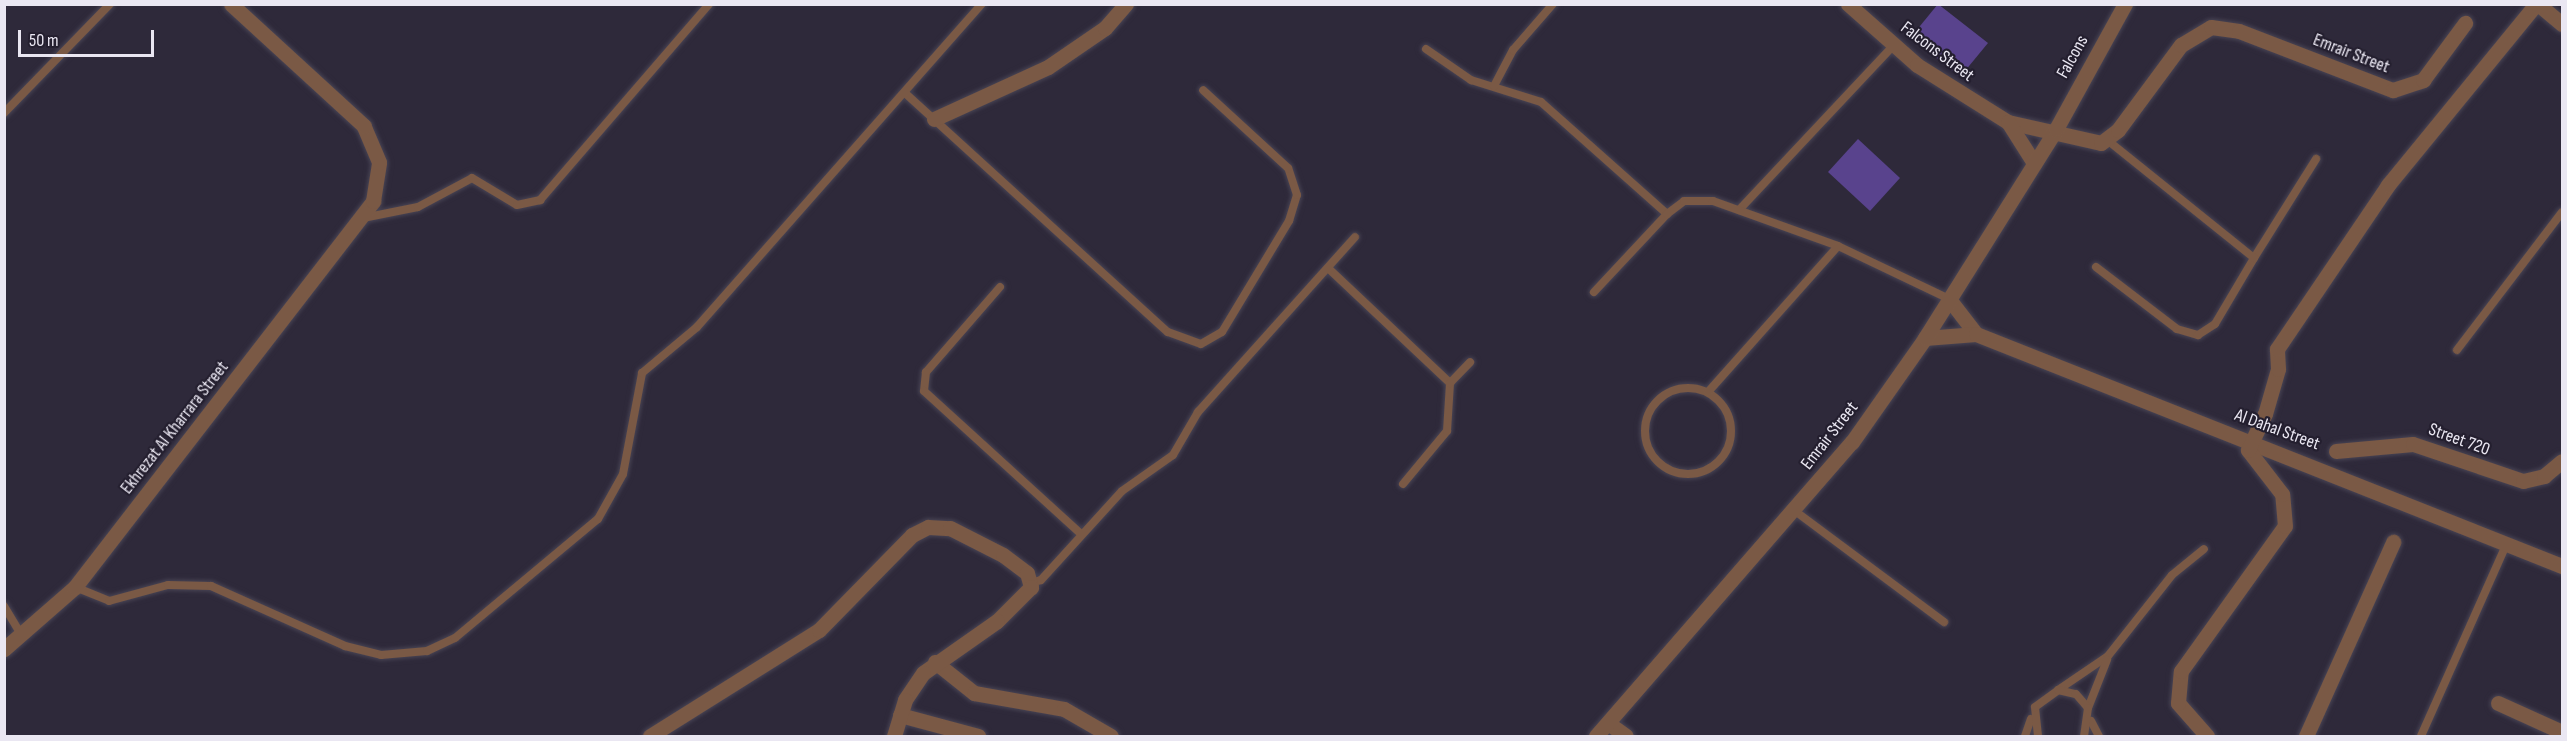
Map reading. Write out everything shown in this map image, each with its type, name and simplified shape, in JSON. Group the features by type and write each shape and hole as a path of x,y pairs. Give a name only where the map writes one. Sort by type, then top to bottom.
{"street":[{"name":"Ekhrezat Al Kharrara Street","path":"4,649 75,587 363,218 379,172 364,126 231,4"},
{"path":"934,119 1048,67 1105,28 1126,4"},
{"name":"Falcons Street","path":"1848,4 1943,84 2008,122 2056,129 2093,142 2108,140"},
{"name":"Falcons","path":"2056,129 2125,4"},
{"path":"2207,736 2178,703 2181,671 2278,540 2286,517 2276,481 2248,454 2278,369 2277,350 2388,185 2537,4 2562,24"},
{"name":"Emrair Street","path":"2108,140 2181,45 2211,27 2239,31 2393,90 2423,80 2466,23"},
{"name":"Falcons Street","path":"2008,122 2034,163"},
{"name":"Emrair Street","path":"1596,736 1796,511 1925,338 2056,129"},
{"path":"1949,299 1976,334"},
{"path":"1925,338 1976,334"},
{"name":"Al Dahal Street","path":"1976,334 2562,566"},
{"name":"Street 720","path":"2336,452 2413,444 2523,481 2544,476 2562,461"},
{"path":"650,736 819,630 912,535 928,527 950,528 984,543 1027,573 1031,583 998,621 935,662 914,686 900,715 894,736"},
{"path":"2306,736 2392,542"},
{"path":"935,662 974,693 1065,709 1112,736"},
{"path":"2498,703 2562,732"},
{"path":"900,715 978,736"},
{"path":"1608,723 1626,736"}],"lane":[{"path":"4,113 110,4"},
{"path":"363,218 418,207 472,178 517,205 540,200 709,4"},
{"path":"75,587 109,601 168,585 211,586 345,646 381,655 427,651 455,638 598,519 623,474 642,373 697,327 982,4"},
{"path":"1494,86 1514,50 1553,4"},
{"path":"1739,210 1894,45"},
{"path":"1426,49 1471,80 1541,102 1667,214"},
{"path":"905,93 1168,332 1201,344 1222,332 1289,221 1297,195 1288,168 1203,90"},
{"path":"2108,140 2254,258"},
{"path":"2096,267 2177,329 2198,335 2214,324 2316,159"},
{"path":"1594,292 1667,214 1697,198 1739,210 1838,246 1949,299"},
{"path":"2457,350 2562,212"},
{"path":"1031,583 1041,580 1122,491 1179,449 1198,412 1355,237"},
{"path":"1708,392 1838,246"},
{"path":"1328,268 1450,383"},
{"path":"1000,287 926,372 924,391 1082,534"},
{"path":"1403,484 1447,431 1450,383 1470,362"},
{"path":"1684,388 1708,392 1726,409 1732,433 1724,456 1704,472 1680,474 1658,463 1646,441 1647,417 1661,397 1684,388"},
{"path":"1796,511 1944,622"},
{"path":"2421,736 2506,545"},
{"path":"2088,708 2108,656 2172,575 2204,549"},
{"path":"4,606 20,633"},
{"path":"2025,736 2032,714 2044,696 2058,690 2108,656"},
{"path":"2058,690 2076,694 2088,708 2091,721 2099,736"},
{"path":"2032,714 2038,736"},
{"path":"2084,736 2091,721"}],"building":[{"path":"1938,4 1988,43 1960,77 1911,37"},
{"path":"1858,139 1900,178 1870,211 1828,172"}]}
